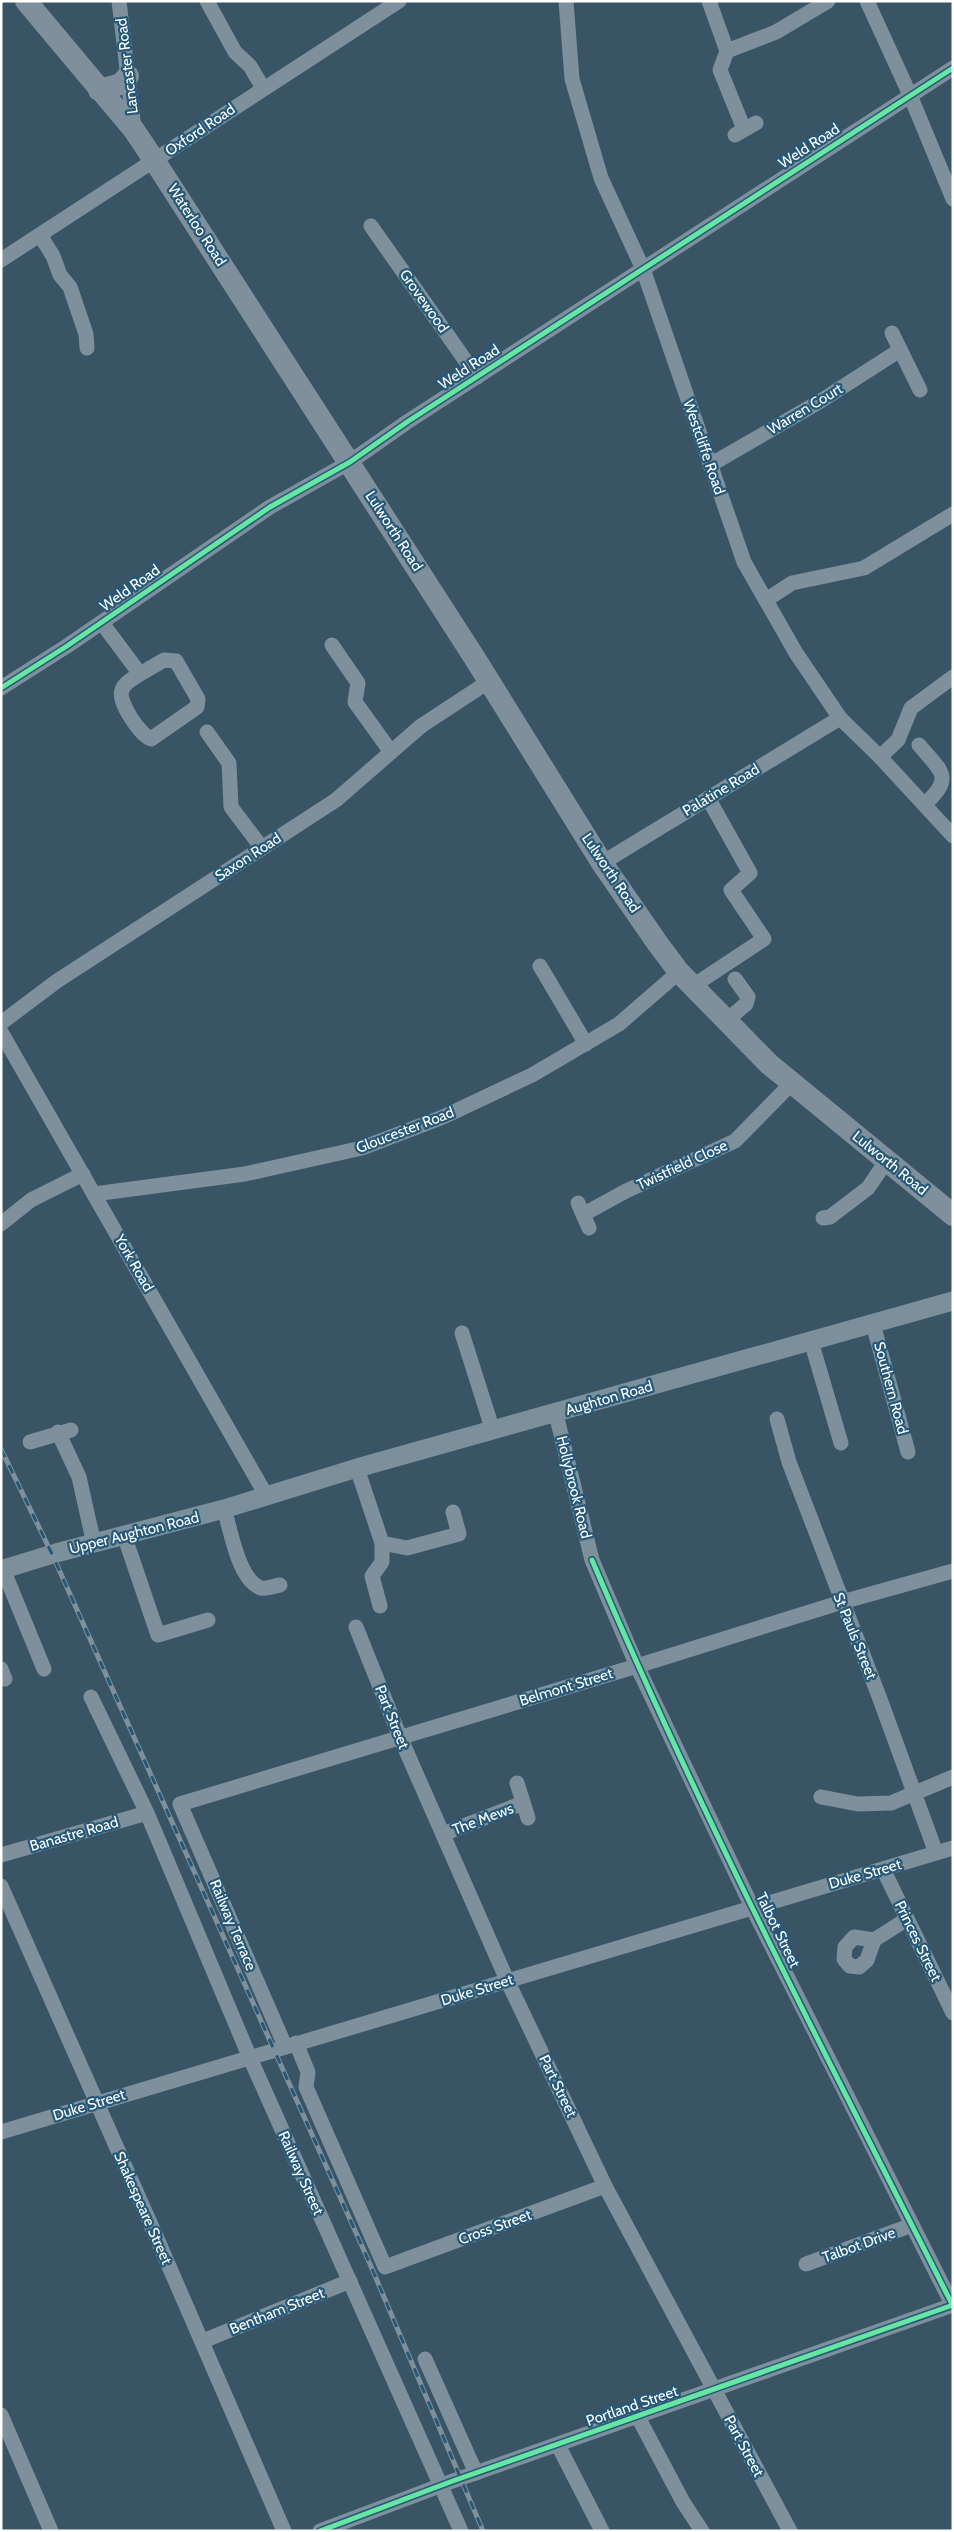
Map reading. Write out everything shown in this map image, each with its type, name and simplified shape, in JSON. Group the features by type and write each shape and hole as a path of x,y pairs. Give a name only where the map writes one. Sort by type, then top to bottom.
{"highway":[{"name":"Waterloo Road","path":"26,1 134,130 350,462"},
{"path":"99,90 121,84 128,76"},
{"name":"Lulworth Road","path":"350,462 602,863 686,979 769,1064 953,1215"}],"main road":[{"name":"Aughton Road","path":"266,1495 953,1302"},
{"name":"Upper Aughton Road","path":"2,1570 224,1509 266,1495"}],"street":[{"name":"Lancaster Road","path":"119,1 134,130"},
{"path":"207,1 234,52 250,66 263,88"},
{"name":"Oxford Road","path":"1,260 399,1"},
{"name":"Westcliffe Road","path":"566,1 572,79 601,178 643,269 744,562 796,653 840,718 880,757 953,836"},
{"path":"709,1 727,51 720,70 745,129"},
{"path":"727,51 776,32 828,1"},
{"path":"867,1 910,96 953,199"},
{"name":"Weld Road","path":"1,688 102,623 270,507 350,462 407,422 953,68"},
{"name":"Grovewood","path":"371,226 477,377"},
{"path":"40,235 53,256 60,275 70,287 86,334 87,348"},
{"path":"892,333 920,390"},
{"name":"Warren Court","path":"710,465 819,402 900,350"},
{"path":"766,600 792,583 864,568 953,514"},
{"path":"102,623 140,674"},
{"path":"332,645 358,683 355,702 391,752"},
{"path":"164,660 176,661 198,699 197,707 151,739 140,732 122,700 120,692 124,685 140,674 164,660"},
{"path":"880,757 898,740 911,708 953,677"},
{"name":"Saxon Road","path":"1,1023 58,981 336,800 421,726 488,682"},
{"name":"Palatine Road","path":"602,863 840,718"},
{"path":"207,732 229,763 231,806 262,848"},
{"path":"919,745 943,773 945,782 942,790 925,804"},
{"name":"Gloucester Road","path":"94,1194 245,1174 362,1148 442,1117 532,1075 619,1024 686,979 764,938 731,890 750,872 708,798"},
{"path":"540,966 586,1044"},
{"path":"728,1020 746,1004 748,997 736,979"},
{"name":"York Road","path":"1,1032 13,1056 266,1495"},
{"path":"1,1066 13,1056"},
{"name":"Twistfield Close","path":"584,1215 626,1191 735,1141 792,1083"},
{"path":"823,1218 830,1217 868,1188 887,1160"},
{"path":"1,1224 31,1200 82,1174"},
{"name":"Southern Road","path":"873,1324 908,1452"},
{"path":"462,1333 493,1431"},
{"path":"810,1341 841,1443"},
{"name":"Hollybrook Road","path":"556,1414 592,1560"},
{"name":"St Pauls Street","path":"777,1419 789,1462 936,1853"},
{"path":"30,1442 64,1431 79,1477 94,1544"},
{"path":"357,1468 382,1543 382,1562 372,1576 380,1606"},
{"path":"224,1509 243,1571 256,1585 263,1589 280,1585"},
{"path":"382,1543 407,1548 459,1534 453,1512"},
{"path":"124,1535 158,1634 208,1620"},
{"name":"Talbot Street","path":"592,1560 637,1666 752,1907 953,2306"},
{"path":"2,1570 44,1669"},
{"name":"Belmont Street","path":"180,1804 842,1602 953,1571"},
{"name":"Part Street","path":"356,1627 400,1737 507,1980 605,2186 790,2531"},
{"name":"Railway Street","path":"91,1697 146,1813 250,2058 461,2531"},
{"path":"821,1798 858,1804 891,1803 953,1777"},
{"name":"The Mews","path":"517,1783 528,1818"},
{"name":"The Mews","path":"443,1834 524,1803"},
{"name":"Railway Terrace","path":"180,1804 290,2044 308,2072 306,2087 385,2267"},
{"name":"Banastre Road","path":"1,1855 146,1813"},
{"name":"Duke Street","path":"1,2132 250,2058 290,2044 953,1848"},
{"name":"Princes Street","path":"883,1870 953,2013"},
{"name":"Shakespeare Street","path":"1,1886 162,2253 203,2341 284,2531"},
{"path":"874,1940 907,1919"},
{"name":"Cross Street","path":"385,2267 605,2186"},
{"name":"Talbot Drive","path":"806,2264 912,2225"},
{"name":"Bentham Street","path":"203,2341 350,2280"},
{"name":"Portland Street","path":"320,2531 440,2485 953,2306"},
{"path":"425,2359 476,2473"},
{"path":"1,2415 51,2531"},
{"path":"638,2417 683,2502 702,2531"},
{"path":"558,2445 602,2531"}],"railway":[{"path":"1,1449 52,1554 370,2264 483,2531"}],"cycle path":[{"path":"1,688 67,646 270,507 350,462 407,422 953,68"},
{"path":"592,1560 676,1749 766,1936 953,2306"},
{"path":"320,2531 450,2482 953,2305"}]}
